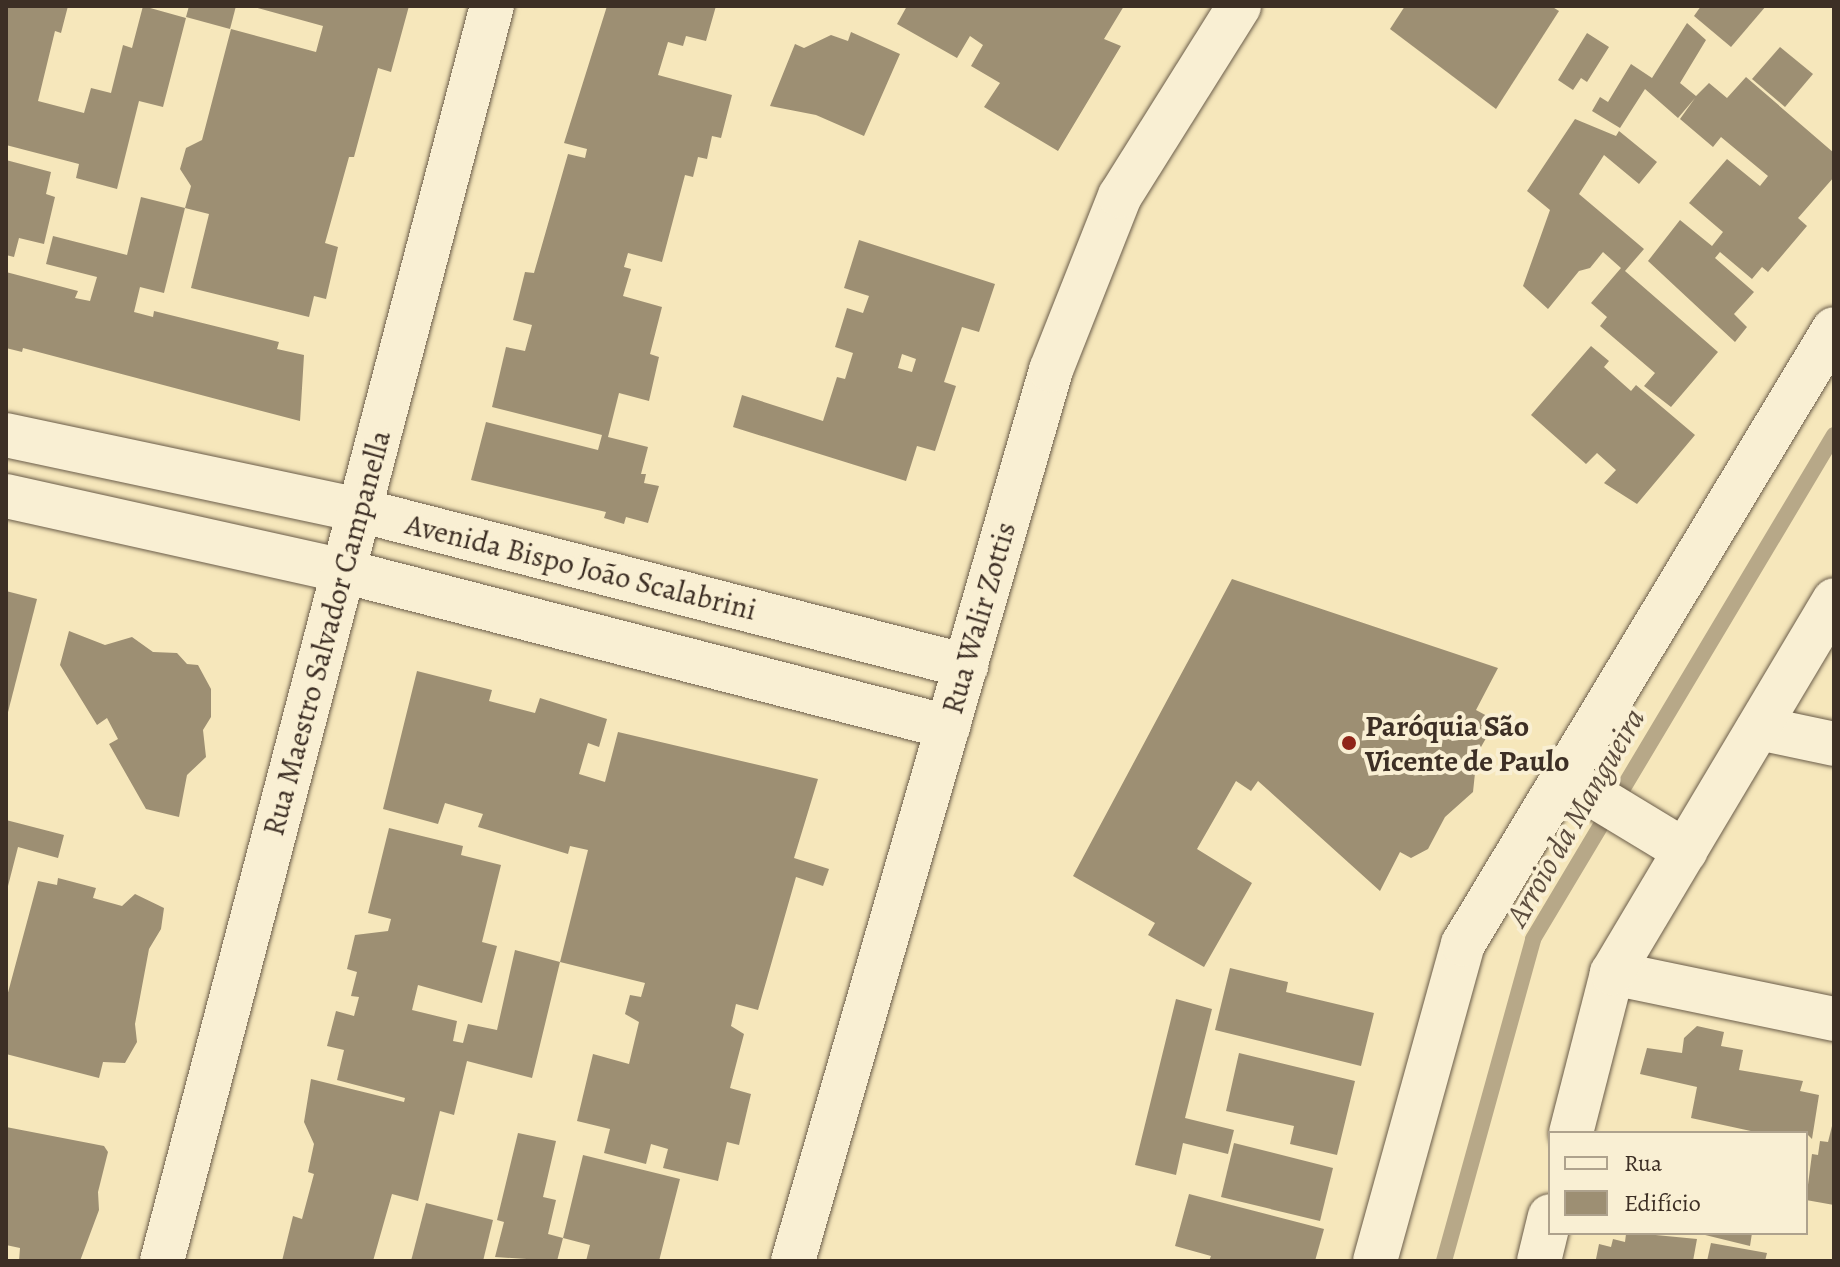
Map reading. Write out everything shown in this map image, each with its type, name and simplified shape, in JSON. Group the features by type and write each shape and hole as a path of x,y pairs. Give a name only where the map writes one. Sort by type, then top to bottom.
{"street":[{"name":"Rua Maestro Salvador Campanella","path":"162,1261 492,6"},
{"name":"Rua Walir Zottis","path":"793,1261 1051,370 1120,196 1239,6"},
{"path":"1375,1261 1463,944 1834,329"},
{"name":"Avenida Bispo João Scalabrini","path":"6,435 359,510 966,666"},
{"name":"Avenida Bispo João Scalabrini","path":"6,496 343,571 948,727"},
{"path":"1572,1131 1612,973 1834,600"},
{"path":"1759,728 1834,744"},
{"path":"1563,777 1685,851"},
{"path":"1612,973 1834,1019"},
{"path":"1539,1261 1548,1224"}],"building":[{"path":"6,6 68,6 61,33 55,31 38,101 84,113 91,88 111,93 123,45 132,48 143,6 186,18 163,107 139,101 117,189 76,178 79,164 6,145"},
{"path":"189,6 236,6 230,29 186,17"},
{"path":"250,6 409,6 391,72 378,68 354,157 349,157 325,243 338,247 326,299 314,296 309,317 191,288 209,214 185,208 191,186 180,169 186,148 202,140 231,29 316,52 323,26"},
{"path":"607,6 716,6 706,41 686,36 683,46 668,42 658,75 732,95 721,138 712,136 707,159 698,157 693,177 685,175 662,262 628,253 624,267 631,269 623,296 662,307 650,354 659,357 649,401 619,393 608,437 648,447 641,474 646,474 644,483 659,486 648,523 626,517 624,524 604,518 606,512 471,480 486,422 598,450 602,435 492,407 506,347 525,351 532,325 513,320 525,272 534,273 568,154 585,158 587,149 564,143"},
{"path":"907,6 1124,6 1104,39 1121,46 1058,151 984,107 1000,83 971,66 983,45 970,36 957,58 897,24"},
{"path":"1405,6 1551,6 1559,11 1496,109 1390,29"},
{"path":"1701,6 1766,6 1731,47 1694,16"},
{"path":"1687,23 1706,40 1680,83 1696,96 1709,83 1727,98 1746,77 1834,153 1834,177 1798,218 1807,226 1768,272 1762,267 1752,279 1720,252 1715,258 1754,292 1734,314 1747,327 1735,342 1648,261 1680,220 1712,246 1723,232 1689,203 1727,159 1760,186 1768,176 1721,137 1713,147 1680,119 1695,98 1678,118 1645,89 1620,128 1592,111 1600,97 1608,102 1631,64 1652,78"},
{"path":"851,32 900,54 864,136 816,115 770,106 795,44 804,48 831,35 848,41"},
{"path":"1587,33 1609,47 1587,82 1581,78 1573,90 1558,80"},
{"path":"1780,47 1813,74 1785,107 1752,79"},
{"path":"1575,119 1616,136 1619,131 1657,162 1639,184 1604,155 1579,194 1644,249 1625,271 1718,352 1671,407 1644,386 1655,373 1600,326 1607,317 1591,303 1621,268 1603,252 1590,268 1579,271 1548,309 1523,286 1550,210 1527,191"},
{"path":"6,160 51,172 46,194 55,197 44,244 19,238 14,257 6,255"},
{"path":"141,197 185,208 164,293 140,287 134,312 153,317 154,311 279,342 277,349 304,355 300,421 23,348 22,352 6,348 6,272 78,291 75,298 90,301 97,277 46,264 53,236 127,255"},
{"path":"859,240 995,284 979,332 962,327 944,382 956,386 935,451 917,446 906,481 733,427 742,395 823,421 837,377 845,379 853,353 835,347 847,308 863,313 869,296 844,288","holes":["902,354 916,359 912,372 898,368"]},
{"path":"1591,346 1609,361 1604,367 1631,391 1636,385 1695,435 1637,504 1604,483 1616,470 1597,453 1586,464 1531,415"},
{"name":"Paróquia São Vicente de Paulo","path":"1232,579 1498,668 1476,710 1489,717 1489,733 1477,754 1473,792 1445,817 1428,849 1411,858 1400,852 1380,891 1258,781 1251,791 1236,781 1197,849 1252,883 1204,967 1148,935 1155,923 1073,876"},
{"path":"6,591 37,599 7,716 6,716"},
{"path":"69,631 105,645 132,637 153,652 177,653 187,664 198,665 211,689 211,717 203,730 206,757 187,775 179,817 146,809 109,744 118,739 107,718 97,725 60,665"},
{"path":"417,671 492,690 489,701 535,713 540,698 607,719 599,747 588,743 579,774 605,782 618,732 818,779 794,858 829,869 823,886 796,877 758,1010 736,1004 731,1026 744,1034 730,1088 751,1094 739,1145 727,1142 718,1181 663,1168 668,1149 651,1144 646,1164 604,1153 610,1129 577,1121 593,1054 629,1064 639,1022 625,1014 630,995 641,997 645,983 560,962 588,850 570,846 568,854 478,827 483,814 445,803 438,824 383,809"},
{"path":"6,820 64,835 58,858 18,847 7,890"},
{"path":"389,828 463,846 461,855 501,865 482,942 497,946 482,1003 418,985 412,1010 457,1021 453,1041 463,1043 468,1024 497,1030 515,950 560,962 532,1078 467,1061 454,1115 440,1111 418,1201 392,1194 373,1261 282,1261 293,1216 302,1219 314,1174 308,1172 314,1144 304,1122 311,1079 404,1102 405,1098 337,1080 344,1050 327,1046 336,1011 354,1016 359,997 351,996 357,972 347,969 355,935 388,931 391,919 368,913"},
{"path":"58,878 96,888 93,898 122,906 135,894 164,908 161,929 149,949 135,1024 137,1042 125,1063 103,1062 99,1078 6,1054 6,1000 38,881 57,885"},
{"path":"1230,968 1288,982 1286,992 1374,1013 1361,1066 1215,1030"},
{"path":"1176,999 1212,1009 1185,1118 1234,1130 1228,1154 1183,1143 1176,1175 1135,1165"},
{"path":"1697,1026 1724,1032 1721,1046 1743,1050 1739,1070 1803,1081 1800,1091 1819,1095 1812,1139 1808,1131 1751,1131 1691,1118 1697,1087 1640,1074 1647,1048 1682,1053 1684,1038"},
{"path":"1239,1053 1355,1081 1337,1155 1290,1144 1294,1126 1226,1111"},
{"path":"1834,1118 1834,1205 1808,1200 1812,1154 1818,1155 1820,1141 1828,1142"},
{"path":"6,1127 104,1146 108,1152 98,1192 99,1210 80,1261 19,1261 20,1248 6,1245"},
{"path":"518,1133 556,1141 543,1197 556,1200 548,1234 563,1238 557,1261 495,1257 504,1222 497,1220"},
{"path":"1234,1143 1333,1168 1320,1221 1221,1197"},
{"path":"583,1155 680,1179 659,1261 586,1261 590,1245 563,1238"},
{"path":"1189,1194 1324,1229 1315,1261 1209,1261 1211,1256 1175,1246"},
{"path":"426,1203 493,1220 483,1261 411,1261"},
{"path":"1626,1235 1697,1239 1693,1261 1596,1259 1599,1244 1611,1247 1613,1239 1625,1242"},
{"path":"1705,1235 1752,1235 1750,1246"},
{"path":"1711,1243 1767,1253 1765,1261 1707,1261"}],"waterway":[{"name":"Arroio da Mangueira","path":"1444,1261 1533,939 1834,435"}],"place":[{"name":"Paróquia São Vicente de Paulo","path":"1349,743"}]}
